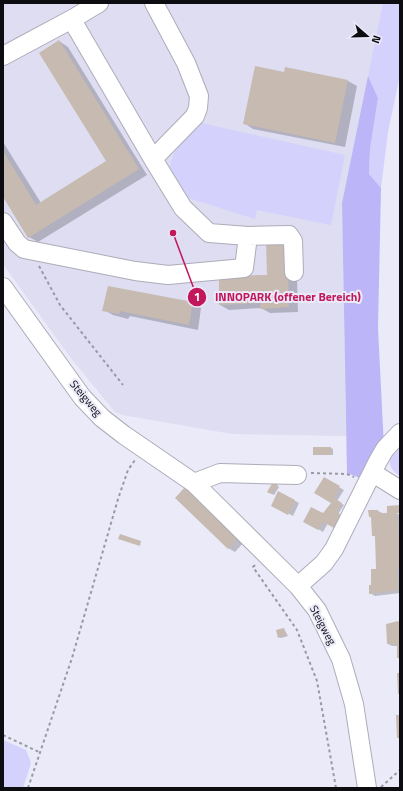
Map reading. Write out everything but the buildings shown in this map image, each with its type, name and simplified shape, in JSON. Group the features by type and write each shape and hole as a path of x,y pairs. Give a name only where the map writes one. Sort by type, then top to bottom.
{"street":[{"path":"3,56 72,20 99,3"},
{"path":"153,159 195,116 198,108 199,96 186,63 154,3"},
{"path":"72,20 183,208 209,233 248,236 289,235 293,241 294,272"},
{"path":"3,222 17,243 24,249 135,271 168,275 244,268 248,236"},
{"name":"Steigweg","path":"3,287 82,397 102,418 194,483 298,586 317,610 341,659 354,704 367,788"},
{"path":"298,586 324,562 334,550 385,449 400,433"},
{"path":"194,483 220,473 297,475"},
{"path":"373,473 400,490"}],"path":[{"path":"32,251 60,305 123,386"},
{"path":"28,788 72,658 128,470 137,458 146,450"},
{"path":"297,475 302,473 347,474"},
{"path":"262,551 253,567 297,630 317,681 336,788"},
{"path":"3,735 39,752"},
{"path":"377,788 380,788 400,770"}],"shaded area":[{"path":"3,3 384,3 342,202 346,436 232,434 122,415 115,412 70,357 3,264"},
{"path":"383,3 400,3 400,75 388,132 381,188 369,174 370,149 378,98 368,76"},
{"path":"368,76 378,98 370,149 369,174 381,188 378,328 384,448 360,478 347,473 342,203"},
{"path":"197,122 345,155 331,225 257,210 255,219 182,196 171,177 171,162 182,141"},
{"path":"400,441 400,476 394,472 391,467 390,459"},
{"path":"3,740 26,750 31,763 23,788 3,788"}],"place":[{"name":"INNOPARK (offener Bereich)","path":"173,233"}]}
